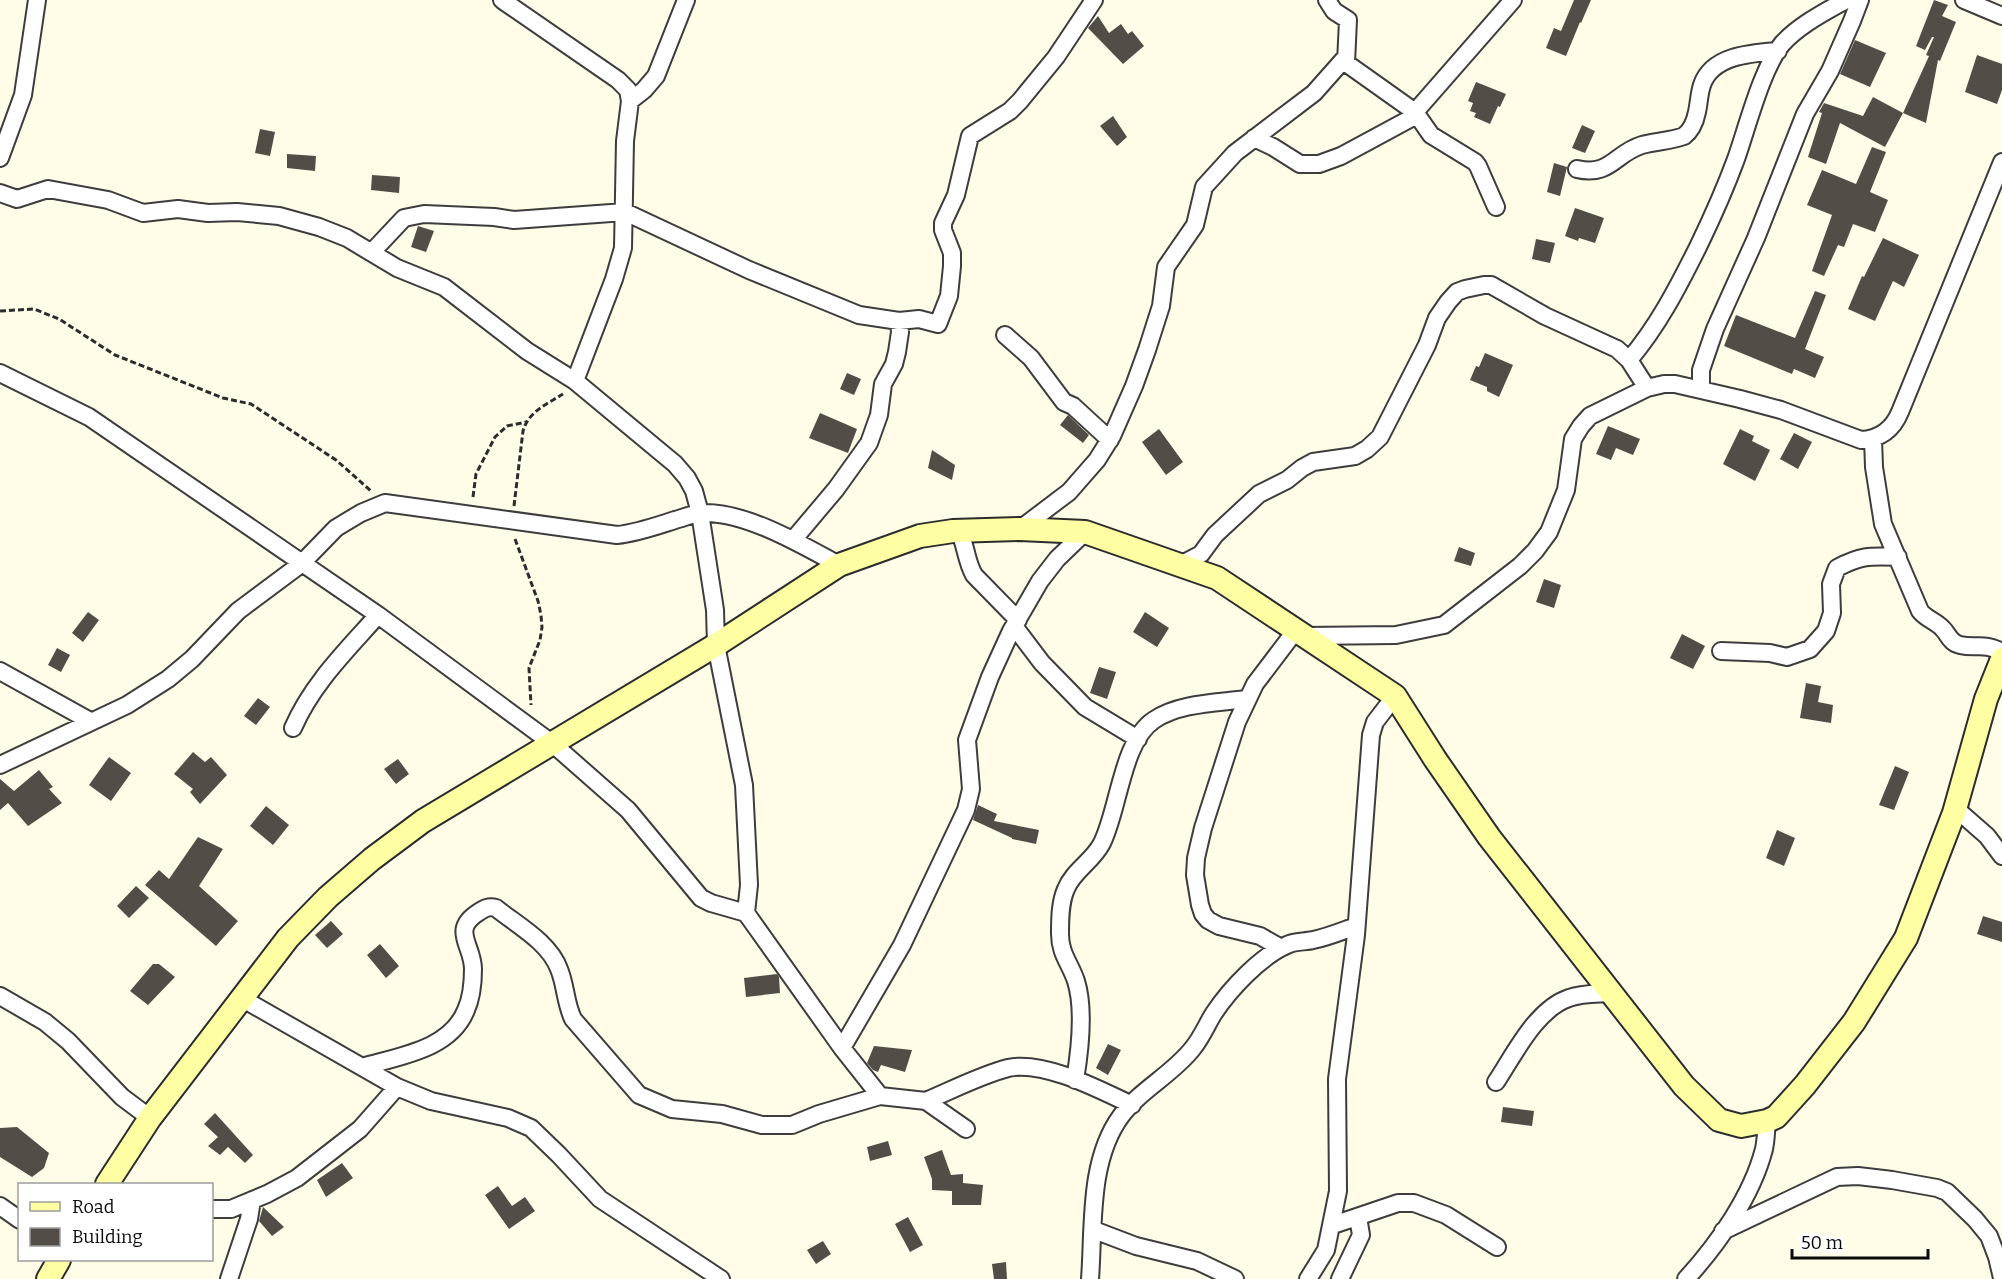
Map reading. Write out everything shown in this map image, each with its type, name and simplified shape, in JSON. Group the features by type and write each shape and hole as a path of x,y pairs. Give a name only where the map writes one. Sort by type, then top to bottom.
{"street":[{"path":"0,158 23,95 38,0"},
{"path":"502,0 626,87 630,94 625,141 623,248 578,383"},
{"path":"630,101 656,76 686,0"},
{"path":"372,252 404,218 424,214 514,220 625,212 795,291 858,315 899,321 915,319 935,324 940,322 949,296 952,260 943,223 956,195 970,136 1010,111 1020,101 1056,57 1094,0"},
{"path":"1327,0 1334,11 1348,20 1345,58 1349,65 1416,114 1431,135 1475,162 1496,207"},
{"path":"1254,138 1300,164 1319,164 1341,156 1416,114 1513,0"},
{"path":"1629,360 1647,340 1692,260 1727,183 1770,64 1783,44 1799,30 1846,0"},
{"path":"1701,390 1701,370 1715,329 1752,248 1805,114 1834,63 1860,0"},
{"path":"1964,0 2002,16"},
{"path":"1577,169 1600,170 1642,145 1684,136 1689,133 1694,124 1701,86 1706,76 1716,66 1731,58 1778,51"},
{"path":"1020,529 1069,492 1097,460 1110,440 1147,350 1161,306 1166,267 1195,225 1204,187 1234,153 1314,93 1345,58"},
{"path":"1281,948 1260,936 1220,926 1208,920 1203,914 1196,886 1196,858 1246,699 1255,684 1300,633 1396,634 1444,625 1520,566 1549,532 1566,490 1573,440 1581,426 1590,416 1647,387 1675,384 1781,410 1861,440 1873,439 1895,424 2002,162"},
{"path":"0,193 17,199 48,189 108,200 142,213 178,209 208,213 237,212 279,216 319,226 347,238 397,268 444,287 528,351 578,383 675,464 694,491 700,513 715,610 716,645 744,785 749,885 746,913"},
{"path":"1180,565 1202,554 1215,535 1258,494 1287,480 1313,462 1355,456 1380,437 1427,345 1437,318 1457,292 1491,285 1545,316 1617,349 1629,360 1647,387"},
{"path":"793,540 836,489 872,437 879,415 881,389 894,364 897,352 899,321"},
{"path":"1005,335 1031,357 1064,402 1073,406 1110,440"},
{"path":"0,373 89,417 378,615 553,744 628,810 701,898 746,913 842,1048 880,1096"},
{"path":"1873,439 1878,502 1883,524 1912,597 1923,616 1942,628 1955,644 1989,646 2002,652"},
{"path":"0,765 127,705 168,678 192,659 238,611 301,564 336,528 349,518 385,503 617,535 635,533 700,513 724,515 741,519 793,540 839,565"},
{"path":"108,1183 150,1118 288,938 328,897 372,859 423,821 716,645 839,565 920,536 959,531 1020,529 1085,532 1217,578 1395,696 1489,837 1684,1086 1719,1120 1741,1126 1776,1117 1805,1085 1854,1022 1906,938 1955,808 1986,699 2002,659"},
{"path":"959,531 974,574 1016,623 1042,663 1085,707 1138,739"},
{"path":"842,1048 902,945 966,810 971,789 967,740 981,699 1016,623 1040,582 1057,559 1085,532"},
{"path":"1721,651 1770,653 1787,657 1810,649 1826,631 1832,613 1831,584 1837,568 1854,559 1871,556 1898,558"},
{"path":"293,728 302,708 327,671 378,615"},
{"path":"0,670 90,721"},
{"path":"1308,1279 1326,1250 1333,1225 1338,1191 1337,1079 1356,926 1371,735 1375,722 1395,696"},
{"path":"1075,1080 1080,1049 1078,995 1076,980 1061,949 1060,932 1062,899 1069,882 1096,854 1103,841 1110,826 1127,765 1141,730 1155,719 1179,709 1246,699"},
{"path":"1955,808 1987,836 2002,856"},
{"path":"362,1067 432,1046 449,1034 460,1022 467,1008 473,967 465,938 465,926 468,918 491,907 496,908 527,932 550,953 560,970 567,1006 573,1019 639,1095 672,1109 722,1114 762,1125 792,1125 819,1114 880,1096 926,1101 1010,1068 1053,1071 1132,1104"},
{"path":"1090,1279 1096,1180 1104,1151 1121,1116 1173,1070 1193,1048 1214,1013 1240,980 1288,944 1329,936 1356,926"},
{"path":"1496,1082 1540,1018 1554,1005 1577,996 1611,993"},
{"path":"0,996 45,1022 68,1041 122,1097 150,1118"},
{"path":"243,999 397,1087 431,1101 508,1118 531,1128 600,1199 721,1279"},
{"path":"213,1209 231,1209 297,1178 360,1128 397,1087"},
{"path":"926,1101 966,1128"},
{"path":"1686,1279 1735,1215 1751,1183 1764,1148 1767,1121"},
{"path":"1723,1231 1837,1177 1858,1176 1892,1180 1937,1188 1953,1196 1989,1236 2002,1278"},
{"path":"229,1279 249,1219 252,1200"},
{"path":"1333,1225 1398,1203 1413,1203 1446,1215 1497,1247"},
{"path":"0,1206 18,1219"},
{"path":"1340,1279 1361,1235 1358,1217"},
{"path":"1094,1230 1136,1246 1197,1261 1235,1279"},
{"path":"48,1279 58,1261"}],"path":[{"path":"0,311 34,309 59,319 115,355 223,398 251,404 336,460 385,503"},
{"path":"531,728 529,669 540,640 542,627 534,589 516,546 512,521 523,431 531,415 578,383"},
{"path":"453,513 473,498 476,474 495,437 507,426 526,422"}],"building":[{"path":"1574,0 1591,0 1566,56 1546,48 1554,28 1561,31"},
{"path":"1934,0 1948,5 1942,16 1956,22 1940,61 1938,60 1926,123 1903,113 1929,56 1926,55 1934,37 1925,50 1916,46"},
{"path":"1098,16 1109,33 1121,24 1128,34 1132,31 1144,46 1123,64 1088,28"},
{"path":"1855,40 1886,53 1870,87 1840,74"},
{"path":"1977,55 2002,64 2002,90 1997,104 1965,92"},
{"path":"1476,82 1506,94 1490,124 1474,117 1476,113 1470,111 1473,103 1468,101"},
{"path":"1873,97 1903,113 1885,147 1840,123 1826,164 1808,157 1822,113 1819,112 1824,103 1863,116"},
{"path":"1113,116 1127,137 1117,146 1100,126"},
{"path":"1582,125 1595,131 1585,153 1572,148"},
{"path":"260,129 275,132 270,156 255,153"},
{"path":"1872,147 1886,152 1870,192 1888,200 1875,232 1853,224 1844,247 1838,245 1824,276 1812,271 1832,215 1807,205 1822,170 1856,184"},
{"path":"287,154 316,156 315,171 287,168"},
{"path":"1554,163 1567,167 1560,196 1547,192"},
{"path":"372,175 400,177 399,193 371,190"},
{"path":"1575,208 1604,218 1595,243 1579,238 1578,241 1565,236"},
{"path":"418,226 434,231 426,252 411,247"},
{"path":"1883,238 1919,255 1904,287 1893,281 1875,321 1848,309 1862,276 1864,277"},
{"path":"1536,239 1555,243 1550,263 1532,259"},
{"path":"1815,291 1826,295 1805,349 1824,357 1815,378 1794,369 1792,374 1724,346 1736,315 1795,338"},
{"path":"1485,353 1513,365 1499,397 1487,391 1487,387 1470,380"},
{"path":"847,373 861,379 854,395 840,389"},
{"path":"820,413 857,429 848,453 809,438"},
{"path":"1068,415 1089,435 1083,443 1060,425"},
{"path":"1608,426 1640,439 1633,455 1616,448 1611,460 1596,454"},
{"path":"1159,429 1183,462 1166,475 1142,442"},
{"path":"1740,429 1754,436 1752,441 1770,450 1755,481 1723,464"},
{"path":"1794,433 1812,442 1798,469 1780,459"},
{"path":"932,450 955,465 952,480 928,468"},
{"path":"1459,547 1475,553 1471,566 1454,561"},
{"path":"1544,579 1561,585 1554,608 1536,602"},
{"path":"88,612 99,620 83,642 72,633"},
{"path":"1145,612 1169,628 1157,647 1133,632"},
{"path":"1682,634 1705,646 1693,669 1670,658"},
{"path":"57,648 70,655 61,672 48,665"},
{"path":"1099,667 1116,672 1107,699 1090,693"},
{"path":"1806,683 1821,686 1818,702 1833,705 1831,723 1800,718"},
{"path":"258,698 270,707 256,725 244,716"},
{"path":"193,752 205,762 211,757 227,775 200,804 190,792 193,789 174,774"},
{"path":"109,757 131,773 111,801 89,785"},
{"path":"398,759 409,774 396,784 384,769"},
{"path":"1895,766 1909,772 1894,810 1879,805"},
{"path":"39,770 53,787 49,789 62,803 28,826 8,803 0,810 0,779 14,791"},
{"path":"978,805 997,814 994,821 1039,830 1036,844 1012,839 973,820"},
{"path":"266,806 289,825 273,845 250,826"},
{"path":"1777,830 1795,838 1784,866 1766,858"},
{"path":"198,837 223,849 199,886 238,921 216,946 145,885 159,870 169,879"},
{"path":"136,886 149,898 129,918 117,906"},
{"path":"1983,916 2002,922 2002,942 1977,934"},
{"path":"331,921 343,934 327,948 315,935"},
{"path":"380,944 399,966 386,978 367,955"},
{"path":"153,964 159,964 175,977 148,1005 130,991"},
{"path":"777,974 780,993 746,997 744,978"},
{"path":"1108,1044 1121,1050 1108,1075 1096,1068"},
{"path":"874,1046 912,1050 905,1072 881,1065 878,1072 873,1070 867,1063"},
{"path":"1503,1107 1534,1111 1532,1126 1501,1122"},
{"path":"215,1113 253,1155 245,1163 228,1147 220,1155 208,1146 218,1137 204,1124"},
{"path":"17,1127 49,1153 44,1168 32,1177 0,1157 0,1128"},
{"path":"888,1141 892,1155 870,1161 867,1147"},
{"path":"942,1150 951,1175 963,1174 963,1183 983,1185 981,1205 952,1205 952,1191 932,1190 932,1179 924,1157"},
{"path":"342,1163 353,1178 326,1197 317,1180"},
{"path":"498,1186 512,1206 525,1197 535,1211 509,1229 485,1195"},
{"path":"263,1207 284,1227 272,1236 259,1221"},
{"path":"908,1217 923,1245 910,1252 895,1224"},
{"path":"823,1241 831,1254 816,1264 807,1250"},
{"path":"1006,1262 1007,1279 994,1279 992,1264"}]}
